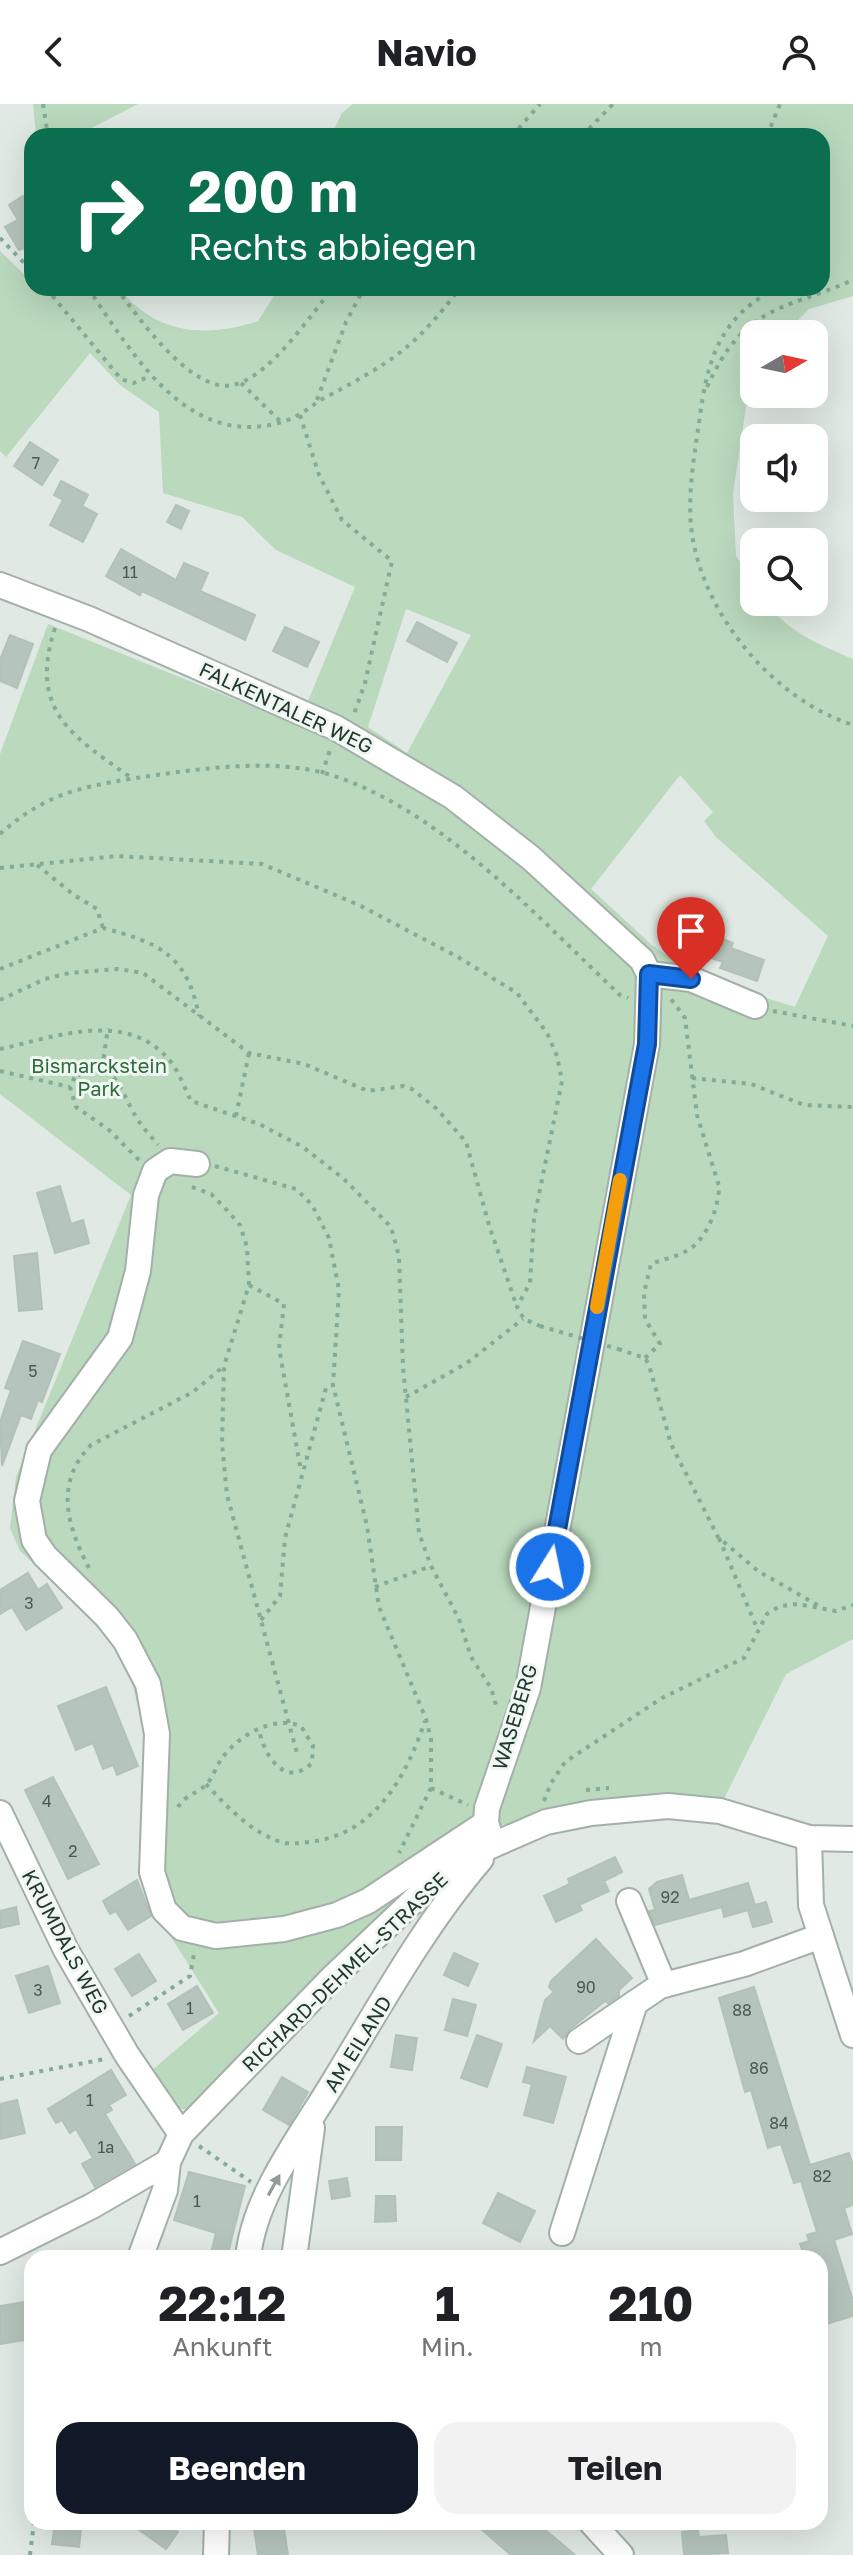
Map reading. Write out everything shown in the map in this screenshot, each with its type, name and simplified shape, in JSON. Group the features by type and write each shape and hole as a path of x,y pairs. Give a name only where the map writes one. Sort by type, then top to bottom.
{"street":[{"name":"FALKENTALER WEG","path":"0,585 347,733 453,797 520,849 626,941 649,974"},
{"path":"649,974 691,979 755,1006"},
{"name":"WASEBERG","path":"480,1820 487,1808 528,1688 647,1044 649,974"},
{"path":"197,1164 163,1166 146,1195 138,1271 120,1338 39,1450 28,1487 27,1514 34,1540 55,1568 97,1607 125,1640 139,1663 154,1705 154,1883 164,1910 182,1928 197,1934 256,1934 337,1915 368,1901 480,1820"},
{"name":"RICHARD-DEHMEL-STRASSE","path":"143,2250 165,2190 168,2162 181,2134 330,1980 428,1887 462,1860 480,1820 546,1822 591,1813 668,1806 720,1811 809,1838 853,1839"},
{"name":"KRUMDALS WEG","path":"0,1813 66,1950 110,2028 181,2134"},
{"name":"AM EILAND","path":"249,2250 268,2194 456,1888 480,1820"},
{"path":"809,1838 811,1905 853,2035"},
{"path":"629,1901 664,1985"},
{"path":"579,2041 664,1985 744,1964 821,1936"},
{"path":"562,2233 635,2003"},
{"path":"295,2250 315,2114"},
{"path":"0,2252 92,2206 168,2162"},
{"path":"216,2555 217,2530"},
{"path":"598,2530 621,2555"}],"path":[{"path":"43,104 47,128"},
{"path":"519,128 540,104"},
{"path":"590,128 613,104"},
{"path":"770,128 780,104"},
{"path":"0,238 24,263"},
{"path":"830,288 853,280"},
{"path":"53,296 121,379 134,383 150,376"},
{"path":"94,296 150,376 168,394 211,418 231,425 258,427 300,415 316,402 389,363 424,335 454,296"},
{"path":"123,296 179,364 212,382 232,386 241,383 285,345 326,296"},
{"path":"316,402 346,322 360,296"},
{"path":"761,296 753,300 729,325 714,348 703,396 691,478 691,527 698,559 716,605 745,648 787,689 824,716 853,725"},
{"path":"703,396 723,353 761,316 807,296"},
{"path":"241,383 281,422"},
{"path":"300,415 319,475 342,520 392,561 365,683 347,733"},
{"path":"62,609 45,659 53,706 59,719 74,735 133,779"},
{"path":"0,834 32,806 90,786 271,766 341,778 405,812 464,852 620,995"},
{"path":"0,868 117,856 262,864 359,905 458,957 517,993 547,1033 557,1056 562,1081 534,1219 530,1283 517,1307"},
{"path":"37,865 97,909 103,928"},
{"path":"0,969 103,928 168,952 189,977 200,1016"},
{"path":"0,1000 45,979 118,969 143,973 249,1053 304,1064 368,1091 403,1086 422,1095 466,1142 489,1225 524,1319 645,1358"},
{"path":"645,1358 660,1344 645,1319 651,1264 692,1248 708,1224 719,1197 719,1186 697,1115 685,1018 649,974"},
{"path":"755,1006 819,1022 853,1026"},
{"path":"0,1049 79,1031 108,1028 139,1038 164,1055 197,1105 236,1116 303,1147 344,1179 391,1227 399,1256 406,1397 419,1533 431,1566 459,1619 473,1661 491,1688 498,1714"},
{"path":"102,1068 108,1028"},
{"path":"236,1116 249,1053"},
{"path":"163,1166 141,1162 109,1130 76,1107 70,1087 78,1073 92,1066 102,1068 113,1076 163,1166 181,1186 211,1194 240,1225 251,1269 224,1366 222,1444 227,1495 298,1757"},
{"path":"0,1071 70,1087"},
{"path":"78,1073 96,1091"},
{"path":"692,1078 751,1084 804,1105 853,1107"},
{"path":"197,1164 296,1189 312,1205 329,1238 339,1280 333,1385 367,1526 375,1587 387,1628 426,1719 433,1755 431,1788 419,1818 395,1858"},
{"path":"249,1285 284,1304 279,1348 302,1473"},
{"path":"406,1397 467,1363 524,1319"},
{"path":"645,1358 671,1444 718,1537 757,1628"},
{"path":"97,1607 96,1585 67,1515 69,1483 75,1468 91,1445 193,1392 224,1366"},
{"path":"261,1620 280,1596 285,1538 326,1388 333,1385"},
{"path":"718,1537 758,1571 823,1608"},
{"path":"375,1587 431,1566"},
{"path":"544,1804 551,1783 565,1762 662,1698 736,1664 750,1649 757,1628 767,1614 780,1606 797,1604 836,1611 853,1605"},
{"path":"206,1784 227,1808 274,1839 290,1844 326,1840 360,1822 388,1798 411,1762 426,1719"},
{"path":"155,1817 173,1814 183,1797 206,1784 226,1752 259,1729 287,1722 301,1726 313,1746 312,1763 300,1771 286,1770 267,1758 259,1729"},
{"path":"431,1788 480,1820"},
{"name":"KRUMDALS WEG","path":"110,2028 190,1976 197,1934"},
{"path":"0,2079 127,2055"},
{"path":"181,2134 268,2194"},
{"path":"30,2555 33,2530"}],"green space":[{"path":"33,104 138,104 92,128 35,128"},
{"name":"Bismarckstein Park","path":"353,104 853,104 853,296 809,309 798,320 740,320 740,408 746,408 743,424 740,424 733,493 736,556 740,562 740,616 779,616 794,630 853,659 853,1639 786,1674 722,1803 574,1808 499,1826 188,2109 178,2109 151,2071 219,2013 166,1929 140,1877 147,1791 144,1731 133,1686 114,1647 76,1603 20,1551 10,1528 16,1477 131,1195 0,1094 0,754 48,624 294,723 308,701 355,587 276,550 242,517 163,493 159,412 120,385 90,353 6,457 0,451 0,251 24,274 24,296 126,296 133,304 165,324 200,330 219,330 258,321 274,296 830,296 830,128 335,128 342,113","holes":["406,609 471,635 407,753 368,727","680,775 713,812 704,821 716,837 828,936 795,1007 696,976 652,945 591,889"]}],"building":[{"path":"24,198 24,248 19,250 5,227 18,220 9,205"},
{"path":"30,442 58,460 42,485 14,466"},
{"path":"61,481 88,495 82,506 97,514 83,542 50,525 63,500 54,495"},
{"path":"176,505 189,511 181,529 167,522"},
{"path":"121,549 176,580 184,563 208,573 200,591 255,615 245,640 142,591 140,595 106,576"},
{"path":"417,622 457,643 447,662 407,641"},
{"path":"285,627 319,642 307,667 273,651"},
{"path":"10,635 33,644 17,688 0,681 0,660"},
{"path":"718,937 733,943 731,948 764,960 757,981 720,968 723,962 711,958"},
{"path":"60,1186 71,1224 83,1220 89,1243 55,1253 37,1193"},
{"path":"37,1253 42,1309 19,1311 14,1256"},
{"path":"23,1341 60,1354 42,1402 38,1400 31,1419 21,1415 2,1466 0,1422 11,1390 5,1388"},
{"path":"28,1573 38,1590 47,1584 62,1608 26,1630 12,1607 0,1614 0,1590"},
{"path":"106,1687 138,1766 117,1775 113,1765 103,1769 93,1743 76,1750 58,1706"},
{"path":"53,1777 99,1864 68,1879 25,1790"},
{"path":"615,1857 622,1872 604,1881 609,1891 579,1905 582,1910 556,1922 544,1896 570,1884 568,1879"},
{"path":"682,1875 689,1900 748,1883 755,1905 766,1902 772,1922 753,1927 748,1910 724,1917 722,1907 655,1925 649,1911 655,1910 649,1889 657,1882"},
{"path":"137,1880 151,1916 128,1930 116,1911 110,1914 103,1901"},
{"path":"16,1907 19,1924 0,1928 0,1911"},
{"path":"596,1939 632,1978 619,1990 619,1996 608,2003 605,2001 570,2029 563,2039 550,2026 534,2041 545,2000 554,1992 549,1987 551,1981"},
{"path":"454,1953 478,1964 468,1986 444,1975"},
{"path":"139,1954 156,1981 132,1996 115,1969"},
{"path":"48,1966 60,2003 29,2013 16,1976"},
{"path":"197,1986 213,2013 183,2030 168,2004"},
{"path":"754,1987 810,2165 849,2153 853,2166 853,2205 844,2208 852,2234 834,2240 853,2301 853,2316 828,2324 828,2250 802,2250 800,2244 809,2241 807,2235 817,2232 801,2181 794,2183 781,2144 768,2148 751,2090 745,2092 719,1998"},
{"path":"453,1999 476,2005 467,2036 445,2030"},
{"path":"396,2035 417,2038 412,2070 391,2067"},
{"path":"477,2035 502,2044 487,2087 461,2078"},
{"path":"527,2067 566,2077 553,2123 524,2115 532,2084 523,2082"},
{"path":"111,2070 126,2095 109,2105 112,2110 105,2114 135,2164 95,2187 82,2164 93,2158 76,2129 70,2133 62,2120 56,2123 48,2109"},
{"path":"282,2077 308,2092 289,2125 263,2110"},
{"path":"17,2100 25,2133 0,2139 0,2104"},
{"path":"376,2127 402,2127 401,2160 376,2160"},
{"path":"189,2172 245,2186 229,2250 212,2250 216,2233 174,2220"},
{"path":"347,2178 350,2196 332,2199 329,2181"},
{"path":"498,2193 535,2211 520,2242 483,2223"},
{"path":"376,2196 395,2196 396,2221 375,2222"},
{"path":"24,2302 24,2340 0,2344 0,2306"},
{"path":"54,2530 81,2530 79,2547 52,2544"},
{"path":"139,2530 175,2530 178,2532 166,2549"},
{"path":"254,2530 284,2530 288,2555 258,2555"},
{"path":"482,2530 545,2530 575,2555 511,2555"},
{"path":"698,2530 699,2537 726,2535 728,2553 684,2555 682,2532"}],"slow traffic":[{"path":"597,1307 620,1180"}],"route":[{"path":"550,1567 647,1044 649,974 670,974 691,979"}]}
